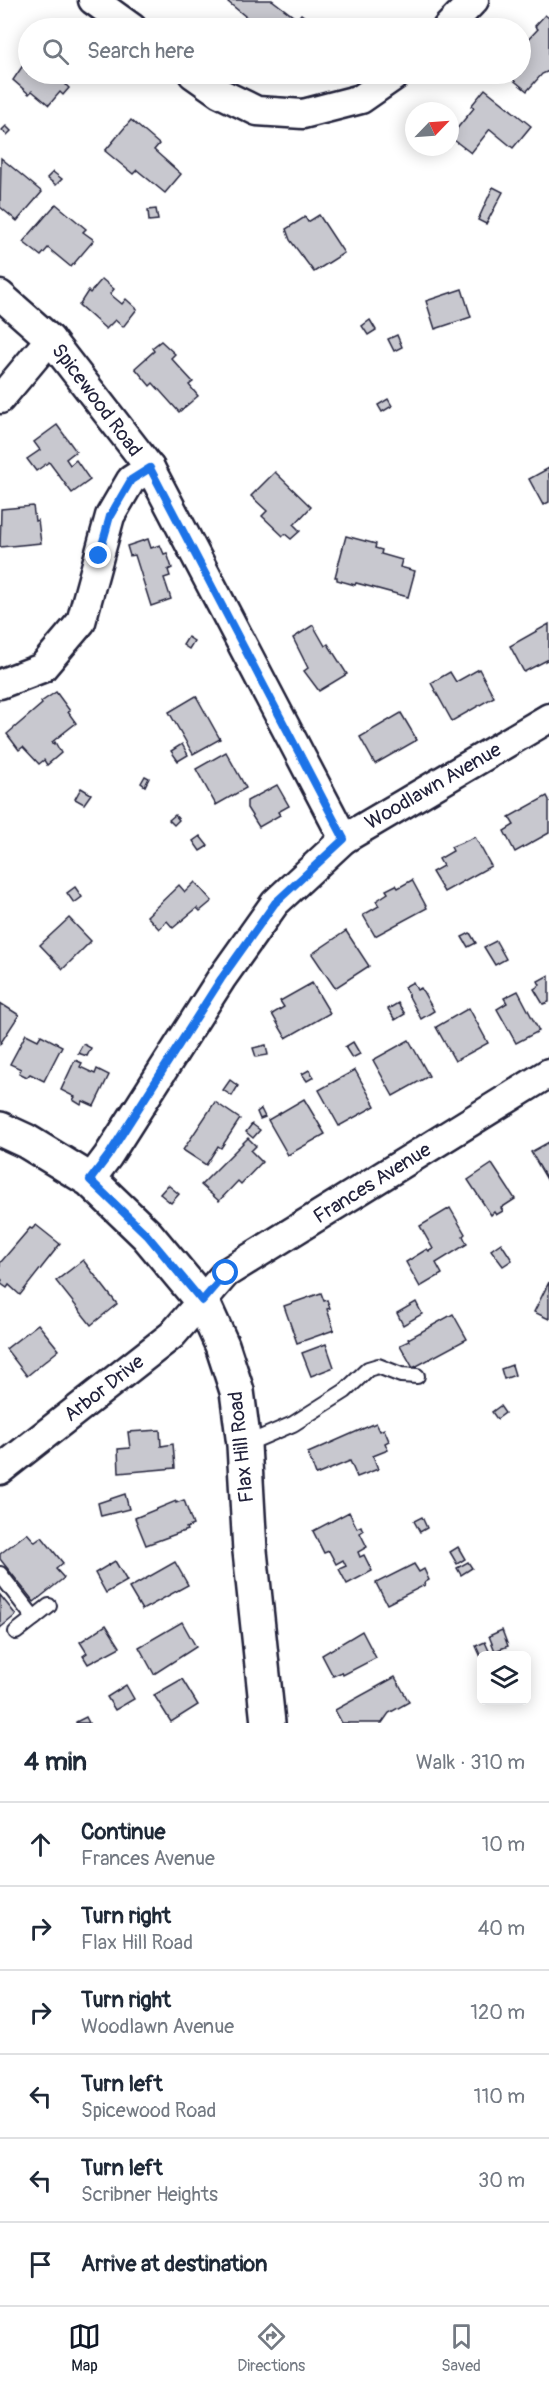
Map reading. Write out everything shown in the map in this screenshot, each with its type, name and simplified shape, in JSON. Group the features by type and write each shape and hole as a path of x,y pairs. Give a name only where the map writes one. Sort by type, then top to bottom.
{"main road":[{"name":"Flax Hill Road","path":"0,1129 26,1141 90,1180 147,1235 202,1301 222,1345 237,1391 244,1445 250,1551 267,1723"}],"street":[{"path":"93,0 118,18"},
{"path":"457,18 474,0"},
{"path":"207,84 220,93 257,111 303,114 361,99 383,84"},
{"name":"Spicewood Road","path":"0,295 50,339 150,468 344,839"},
{"path":"0,399 50,339"},
{"path":"0,684 42,668 81,622 110,516 131,480 150,468"},
{"name":"Woodlawn Avenue","path":"90,1180 108,1156 221,979 275,903 344,839 549,718"},
{"name":"Frances Avenue","path":"202,1301 226,1273 549,1073"},
{"name":"Arbor Drive","path":"0,1470 172,1335 202,1301"}],"lane":[{"path":"244,1445 301,1418 345,1391 368,1369 378,1366 401,1375 417,1376"},
{"path":"0,1574 34,1618"},
{"path":"16,1632 49,1606"}],"building":[{"path":"230,0 272,0 296,18 247,18 228,2"},
{"path":"545,15 549,18 549,71 542,74 527,91 518,84 531,84 531,36 538,29 535,26"},
{"path":"18,73 18,84 67,84 69,88 63,95 60,92 49,105 32,91 29,94 13,80"},
{"path":"485,89 531,126 513,148 490,129 471,153 459,144 459,126 474,108 471,106"},
{"path":"131,120 159,144 154,150 181,174 165,193 137,170 133,174 105,151"},
{"path":"6,126 11,131 7,135 2,130"},
{"path":"1,158 42,192 17,221 0,207"},
{"path":"53,172 62,179 56,185 47,178"},
{"path":"493,187 503,192 486,224 478,220"},
{"path":"56,204 86,229 83,232 94,240 71,267 48,248 41,256 23,242"},
{"path":"156,209 158,220 149,221 148,210"},
{"path":"319,215 344,253 314,272 290,240 286,229 305,217 308,222"},
{"path":"102,279 114,289 110,294 122,304 126,299 137,309 123,327 115,320 106,329 79,305 88,291 90,293"},
{"path":"462,289 471,317 435,329 426,301"},
{"path":"370,320 376,330 368,335 362,326"},
{"path":"397,335 402,347 394,351 388,339"},
{"path":"161,341 175,354 171,358 193,382 189,385 198,396 179,412 153,383 150,386 135,368 154,351 152,348"},
{"path":"388,399 392,406 382,412 378,405"},
{"path":"57,425 76,451 66,459 70,465 76,460 90,480 72,493 49,462 36,471 27,459 40,450 34,442"},
{"path":"549,468 549,502 543,505 529,479"},
{"path":"275,472 311,507 294,525 300,531 291,539 285,534 283,536 262,516 267,511 251,496"},
{"path":"33,506 35,521 38,520 41,543 0,547 1,509"},
{"path":"346,536 376,544 375,548 382,550 381,554 402,560 400,567 415,571 408,597 337,580 335,577"},
{"path":"148,539 151,548 160,545 164,554 167,553 172,568 168,570 170,576 164,578 171,599 151,606 135,555 130,556 127,546"},
{"path":"549,624 549,659 524,672 510,646"},
{"path":"313,625 325,646 328,644 347,674 319,691 304,671 308,668 293,638"},
{"path":"188,637 194,641 189,649 183,645"},
{"path":"479,669 494,697 452,721 431,683 450,672 456,682"},
{"path":"56,692 76,723 52,742 54,744 55,742 61,753 47,765 44,760 39,764 23,747 19,750 7,734 42,704 41,702"},
{"path":"196,696 220,739 193,754 169,712"},
{"path":"401,713 417,740 375,764 360,737"},
{"path":"182,744 188,755 178,761 171,751"},
{"path":"226,752 246,788 216,805 196,769"},
{"path":"145,776 149,778 145,786 141,783"},
{"path":"277,785 289,806 278,812 280,815 259,827 247,808 247,801"},
{"path":"81,788 91,794 84,804 75,799"},
{"path":"547,796 549,833 515,852 504,831 514,825 509,817"},
{"path":"175,815 179,820 174,825 169,820"},
{"path":"200,836 208,846 200,851 193,841"},
{"path":"475,837 491,866 444,892 432,872 443,866 439,859 453,851 451,847"},
{"path":"412,880 427,908 375,936 363,915 379,906 376,901 388,893 386,890 396,885 398,888"},
{"path":"195,882 212,901 200,911 197,908 173,928 167,921 159,929 147,916 179,885 185,892"},
{"path":"75,887 82,897 74,903 67,893"},
{"path":"69,918 91,941 63,969 40,945"},
{"path":"346,931 369,966 335,988 312,954"},
{"path":"470,933 476,943 468,947 462,937"},
{"path":"496,941 506,959 495,965 484,947"},
{"path":"549,975 549,1002 543,1004 534,989 540,985 538,981"},
{"path":"413,982 417,990 421,988 434,1011 421,1019 404,987"},
{"path":"312,983 330,1013 286,1038 272,1014 284,1007 280,1001"},
{"path":"518,991 539,1031 516,1043 497,1009 507,1003 504,998"},
{"path":"0,1003 19,1015 0,1044"},
{"path":"398,1003 405,1014 395,1020 388,1009"},
{"path":"469,1008 488,1043 455,1061 436,1027"},
{"path":"26,1034 38,1040 41,1035 62,1046 44,1081 30,1074 27,1077 19,1073 21,1069 10,1064"},
{"path":"409,1040 429,1076 393,1096 373,1060"},
{"path":"353,1042 360,1054 352,1058 345,1047"},
{"path":"83,1044 91,1048 87,1056 78,1053"},
{"path":"266,1045 268,1055 256,1057 253,1048"},
{"path":"75,1060 82,1063 80,1067 95,1074 97,1069 109,1075 94,1106 83,1101 81,1105 73,1100 75,1097 61,1090"},
{"path":"309,1070 314,1077 307,1081 302,1074"},
{"path":"355,1070 375,1106 339,1126 319,1090"},
{"path":"230,1080 238,1086 232,1096 223,1090"},
{"path":"304,1099 325,1134 288,1155 268,1120"},
{"path":"215,1102 240,1119 221,1148 218,1146 206,1165 183,1150"},
{"path":"261,1109 265,1117 260,1119 257,1112"},
{"path":"252,1124 260,1130 253,1138 246,1132"},
{"path":"248,1138 256,1146 251,1151 262,1162 241,1184 238,1181 219,1201 201,1185"},
{"path":"549,1142 549,1183 531,1152"},
{"path":"492,1164 515,1199 501,1208 503,1211 496,1215 494,1212 491,1215 468,1180"},
{"path":"168,1185 179,1194 171,1203 160,1194"},
{"path":"450,1208 465,1234 463,1236 467,1244 436,1263 442,1274 420,1287 406,1262 427,1249 429,1251 433,1249 420,1226"},
{"path":"36,1225 60,1244 20,1295 9,1285 7,1288 0,1283 2,1280 0,1263 30,1228"},
{"path":"501,1243 512,1260 503,1266 491,1250"},
{"path":"83,1260 117,1304 91,1325 56,1281"},
{"path":"549,1282 549,1319 534,1312"},
{"path":"321,1293 330,1308 327,1309 334,1330 297,1343 284,1306"},
{"path":"416,1302 422,1314 403,1325 397,1313"},
{"path":"453,1314 467,1339 413,1368 400,1345"},
{"path":"38,1324 59,1350 27,1376 6,1349"},
{"path":"326,1344 334,1367 311,1376 302,1353"},
{"path":"512,1365 515,1375 504,1379 501,1369"},
{"path":"500,1406 505,1413 497,1419 492,1412"},
{"path":"376,1423 380,1431 384,1429 389,1441 385,1443 388,1450 373,1456 378,1469 357,1477 350,1461 316,1475 308,1453"},
{"path":"160,1430 161,1446 173,1444 175,1468 119,1473 118,1449 130,1448 128,1432"},
{"path":"125,1494 129,1509 101,1516 98,1503"},
{"path":"184,1500 193,1525 186,1528 187,1530 146,1545 135,1518 176,1501 176,1503"},
{"path":"349,1512 357,1528 361,1526 363,1531 360,1533 367,1547 358,1552 360,1557 364,1555 372,1571 347,1584 339,1569 346,1566 343,1560 336,1564 329,1551 324,1553 313,1531"},
{"path":"422,1517 427,1528 420,1532 414,1521"},
{"path":"27,1533 35,1542 42,1537 63,1563 56,1569 64,1578 34,1602 0,1559 0,1554"},
{"path":"458,1547 465,1559 457,1564 450,1552"},
{"path":"115,1561 127,1581 106,1593 95,1573"},
{"path":"175,1562 188,1585 142,1610 129,1588"},
{"path":"468,1562 472,1568 461,1575 457,1568"},
{"path":"414,1564 419,1572 424,1569 429,1580 424,1583 425,1585 387,1604 376,1583"},
{"path":"0,1595 16,1615 0,1628"},
{"path":"182,1622 196,1647 154,1674 139,1647"},
{"path":"106,1625 120,1647 88,1664 83,1656 87,1653 80,1642"},
{"path":"502,1630 508,1646 495,1651 489,1636"},
{"path":"362,1631 376,1658 343,1675 342,1672 333,1676 322,1655"},
{"path":"485,1642 489,1651 478,1651 476,1646"},
{"path":"395,1677 409,1702 389,1713 382,1723 342,1723 335,1710"},
{"path":"182,1679 198,1705 171,1722 154,1695"},
{"path":"126,1685 134,1699 115,1710 107,1697"},
{"path":"86,1717 89,1723 76,1723 76,1722"}],"route":[{"path":"99,556 110,516 131,480 150,468 344,839 275,903 221,979 108,1156 90,1180 147,1235 202,1301 226,1273"}]}
